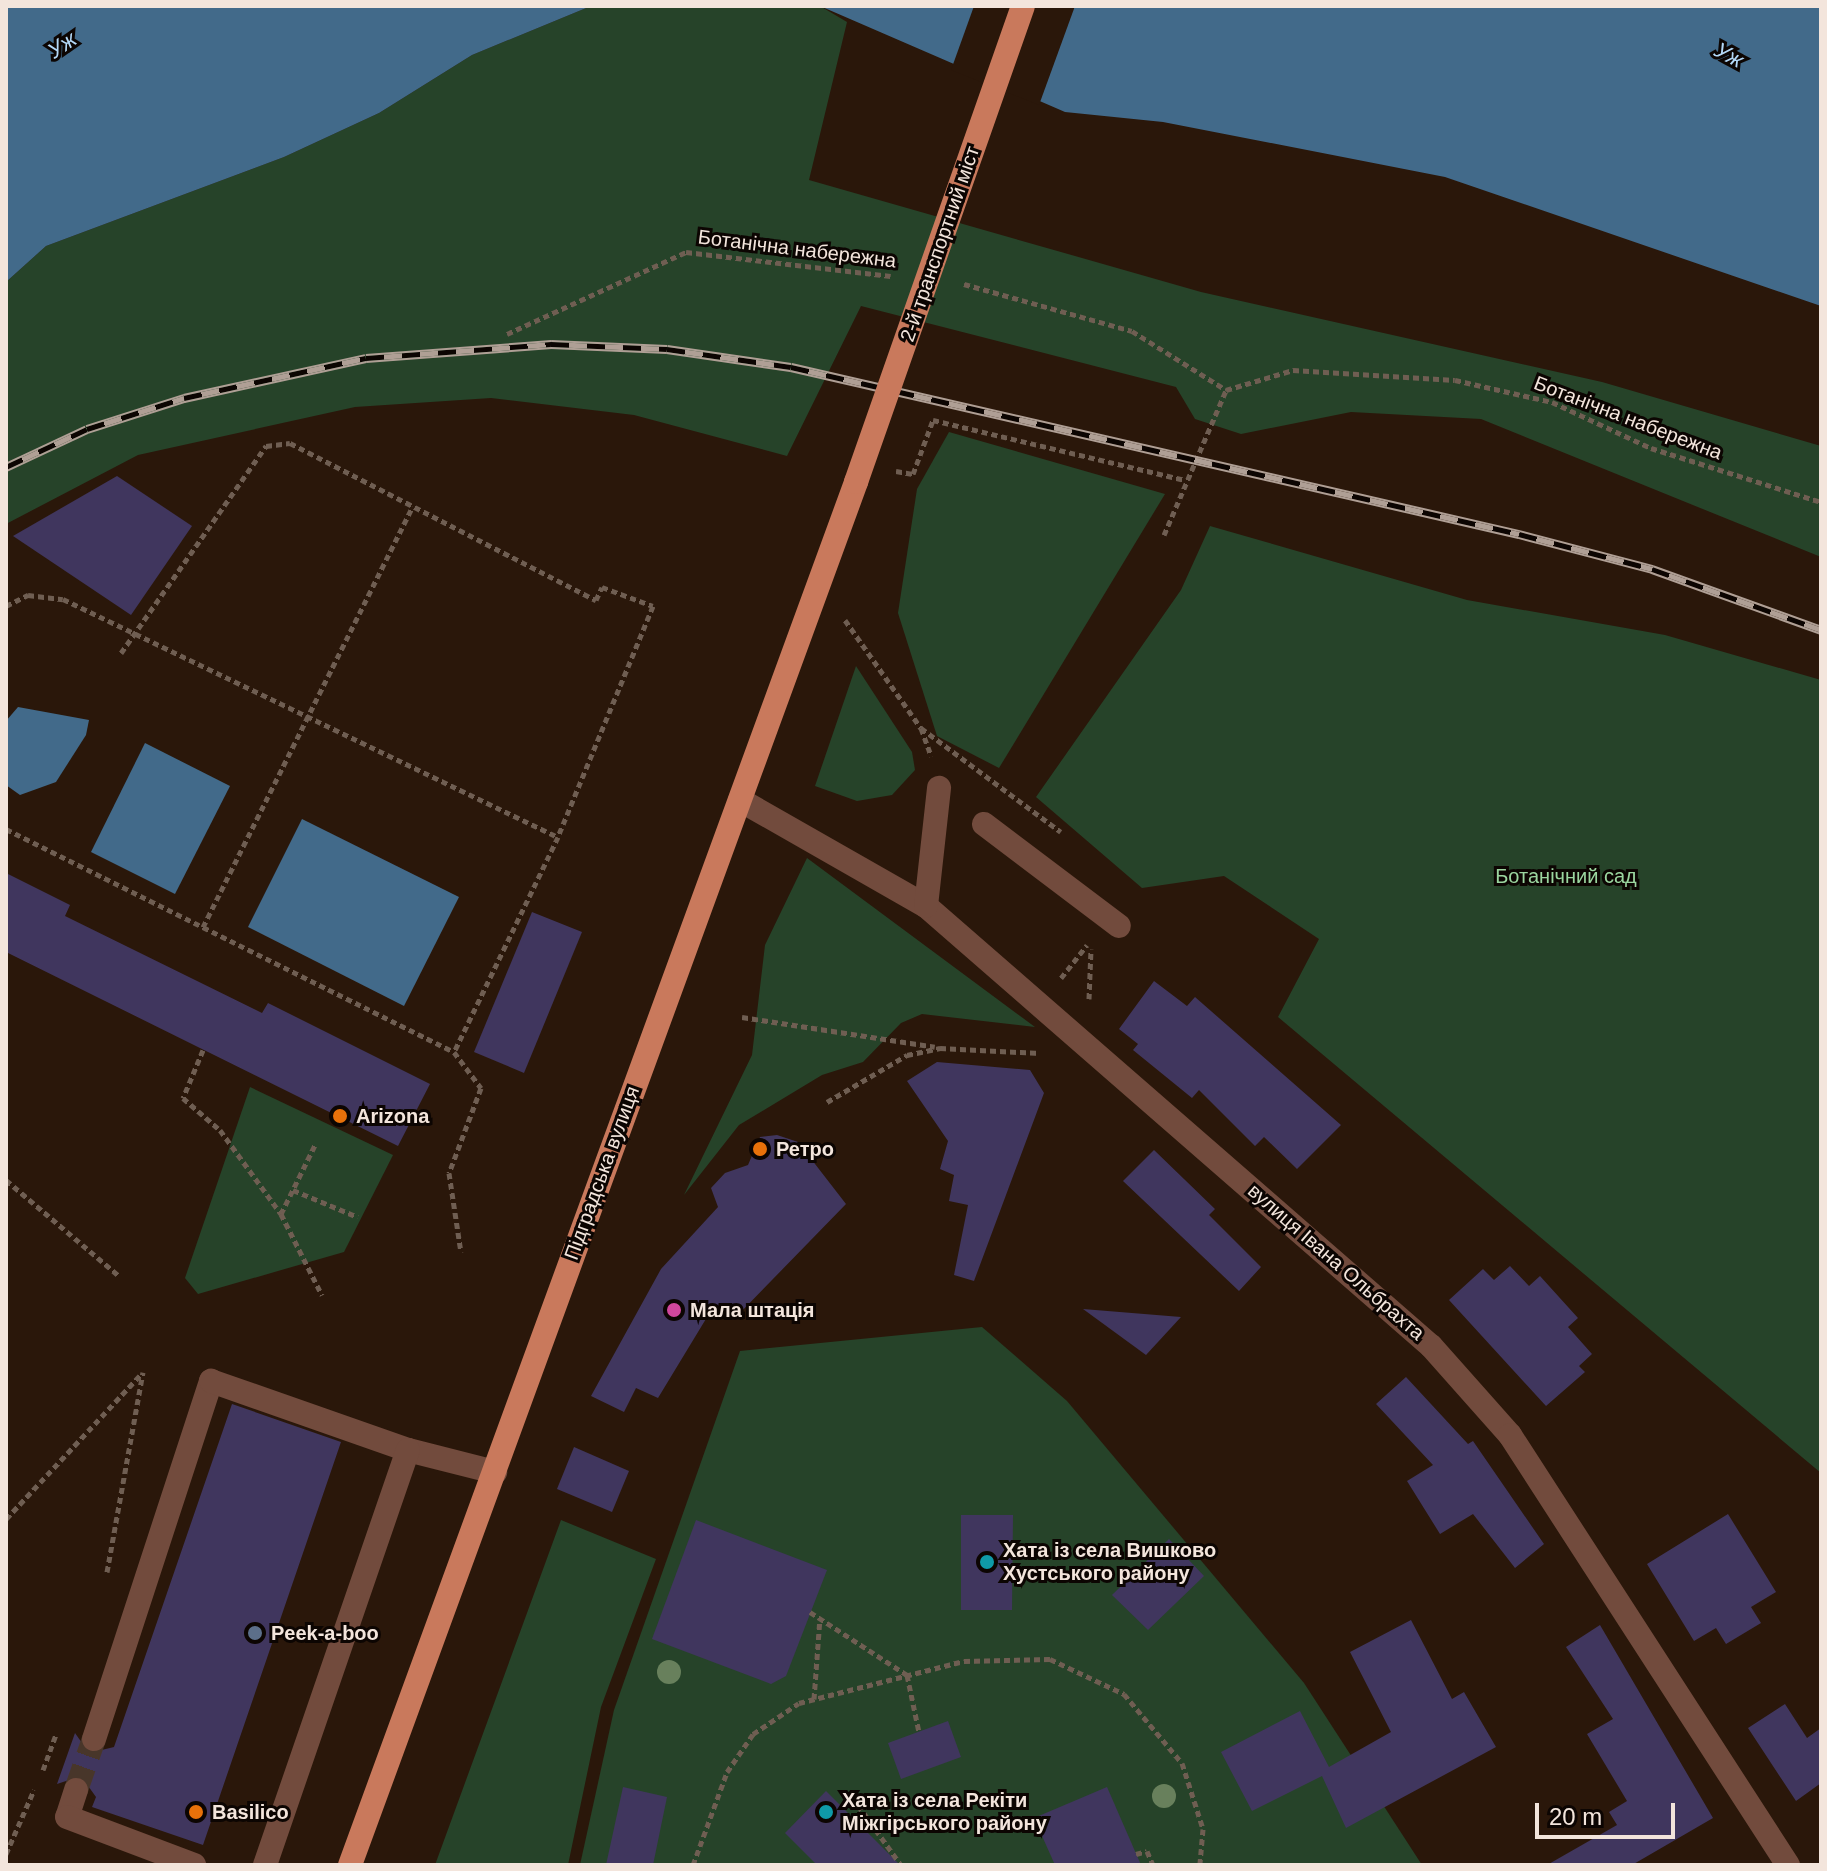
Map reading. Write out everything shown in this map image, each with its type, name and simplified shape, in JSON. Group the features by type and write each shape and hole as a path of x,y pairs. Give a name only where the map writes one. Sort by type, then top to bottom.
{"main road":[{"name":"2-й транспортний міст","path":"856,482 1023,6"},
{"name":"Підградська вулиця","path":"350,1865 856,482"}],"street":[{"path":"926,906 939,788"},
{"name":"вулиця Івана Ольбрахта","path":"740,800 926,906 1085,1041 1431,1346 1510,1435 1788,1865"},
{"path":"984,824 1119,926"},
{"path":"94,1739 211,1381 408,1450 495,1472"},
{"path":"265,1865 408,1450"},
{"path":"76,1790 67,1817 194,1865"}],"path":[{"name":"Ботанічна набережна","path":"507,334 686,252 900,277"},
{"path":"961,284 1132,331 1226,390 1164,535"},
{"name":"Ботанічна набережна","path":"1226,390 1293,370 1455,380 1552,402 1651,448 1821,502"},
{"path":"894,471 913,474 933,420 1185,480"},
{"path":"121,653 266,446 290,443 596,600 602,587 653,606 558,837 454,1052"},
{"path":"203,927 413,506"},
{"path":"6,606 47,594 135,632 558,837"},
{"path":"845,619 921,728 939,788"},
{"path":"6,829 454,1052 481,1088 449,1173 461,1252"},
{"path":"1088,1010 1091,940"},
{"path":"742,1017 940,1048 1053,1052 1085,1041"},
{"path":"827,1102 907,1055 940,1048"},
{"path":"203,1050 183,1098 220,1130 281,1214 322,1295"},
{"path":"281,1214 316,1143"},
{"path":"6,1180 118,1275"},
{"path":"293,1190 358,1217"},
{"path":"6,1519 143,1372 105,1582"},
{"path":"810,1612 907,1675 919,1732"},
{"path":"814,1699 820,1618"},
{"path":"693,1865 727,1772 753,1734 814,1699 907,1675 964,1661 1050,1659 1124,1694 1182,1763 1203,1829 1200,1865"},
{"path":"6,1854 61,1719"},
{"path":"858,1805 901,1865"},
{"path":"1136,1854 1147,1851 1153,1865"}],"green space":[{"path":"591,6 820,6 847,22 809,180 1201,292 1602,382 1821,446 1821,557 1481,419 1351,412 1241,434 1195,419 1176,387 861,306 787,456 634,415 491,398 355,407 138,455 6,524 6,282 46,246 284,157 379,113 472,55"},
{"path":"949,432 1165,494 999,768 937,736 898,613 917,489"},
{"name":"Ботанічний сад","path":"1210,526 1467,600 1665,635 1821,680 1821,1473 1278,1017 1319,939 1224,876 1142,888 1036,797 1181,590"},
{"path":"856,666 912,752 915,770 892,795 857,801 815,786"},
{"path":"807,858 1035,1027 922,1014 901,1023 863,1062 822,1075 739,1125 684,1195 752,1055 765,945"},
{"path":"250,1087 393,1155 344,1252 198,1294 185,1278"},
{"path":"982,1327 1067,1401 1304,1683 1422,1865 580,1865 614,1710 740,1351"},
{"path":"561,1520 656,1559 601,1707 568,1865 435,1865"}],"water":[{"name":"Уж","path":"6,6 591,6 472,55 379,113 284,157 46,246 6,282"},
{"name":"Уж","path":"820,6 1821,6 1821,306 1445,177 1163,122 1065,112"},
{"path":"18,707 89,720 86,735 56,782 20,795 6,785 6,721"},
{"path":"145,743 230,786 175,894 91,852"},
{"path":"302,819 459,897 404,1006 248,927"}],"pier":[{"path":"974,6 1075,6 1039,105 951,70"}],"building":[{"path":"117,476 192,526 131,615 13,536"},
{"path":"6,873 70,905 65,916 262,1013 268,1003 430,1084 398,1146 6,952"},
{"path":"532,912 582,932 524,1073 474,1052"},
{"path":"1154,981 1187,1006 1195,997 1341,1125 1297,1169 1264,1137 1255,1146 1199,1090 1192,1098 1133,1050 1138,1044 1119,1029"},
{"path":"937,1062 1030,1070 1044,1093 974,1281 954,1275 968,1205 949,1201 954,1175 940,1169 948,1141 907,1081"},
{"path":"777,1135 798,1142 846,1204 737,1316 715,1304 658,1398 636,1388 624,1412 591,1396 661,1269 718,1207 711,1188 725,1173 748,1165 760,1137"},
{"path":"1154,1150 1215,1209 1209,1215 1261,1267 1239,1291 1123,1181"},
{"path":"1510,1266 1529,1286 1540,1276 1578,1318 1568,1327 1592,1354 1579,1366 1585,1372 1546,1406 1449,1300 1483,1269 1494,1280"},
{"path":"1083,1309 1181,1317 1146,1355"},
{"path":"1406,1377 1468,1444 1473,1441 1544,1544 1515,1568 1473,1514 1440,1534 1407,1481 1433,1465 1376,1404"},
{"path":"232,1404 341,1442 203,1845 92,1807 96,1797 81,1776 57,1784 75,1733 89,1753 114,1747"},
{"path":"574,1447 629,1471 612,1512 557,1489"},
{"path":"1728,1514 1776,1592 1751,1607 1761,1623 1726,1644 1716,1628 1694,1641 1647,1564"},
{"name":"Хата із села Вишково Хустського району","path":"961,1515 1013,1515 1012,1610 961,1610"},
{"path":"696,1520 827,1570 786,1676 771,1684 652,1639"},
{"path":"1169,1539 1204,1576 1148,1630 1112,1595"},
{"path":"1411,1620 1452,1699 1464,1692 1496,1747 1346,1828 1322,1776 1252,1811 1221,1752 1300,1711 1329,1767 1391,1732 1350,1652"},
{"path":"1600,1625 1713,1818 1632,1865 1547,1865 1617,1825 1609,1812 1627,1801 1587,1734 1613,1719 1566,1647"},
{"path":"1785,1704 1807,1738 1821,1728 1821,1783 1796,1801 1748,1728"},
{"path":"948,1721 961,1757 901,1779 888,1743"},
{"path":"623,1787 667,1797 653,1865 606,1865"},
{"path":"1107,1787 1141,1865 1055,1865 1034,1818"},
{"name":"Хата із села Рекіти Міжгірського району","path":"826,1791 900,1865 817,1865 785,1833"}],"tunnel":[{"path":"76,1790 94,1739"}],"railway":[{"path":"6,467 87,429 184,398 366,358 551,344 667,349 791,367 1519,534 1652,569 1821,630"}],"place":[{"name":"Arizona","path":"340,1116"},
{"name":"Ретро","path":"760,1149"},
{"name":"Мала штація","path":"674,1310"},
{"name":"Хата із села Вишково Хустського району","path":"987,1562"},
{"name":"Peek-a-boo","path":"255,1633"},
{"name":"Basilico","path":"196,1812"},
{"name":"Хата із села Рекіти Міжгірського району","path":"826,1812"}]}
